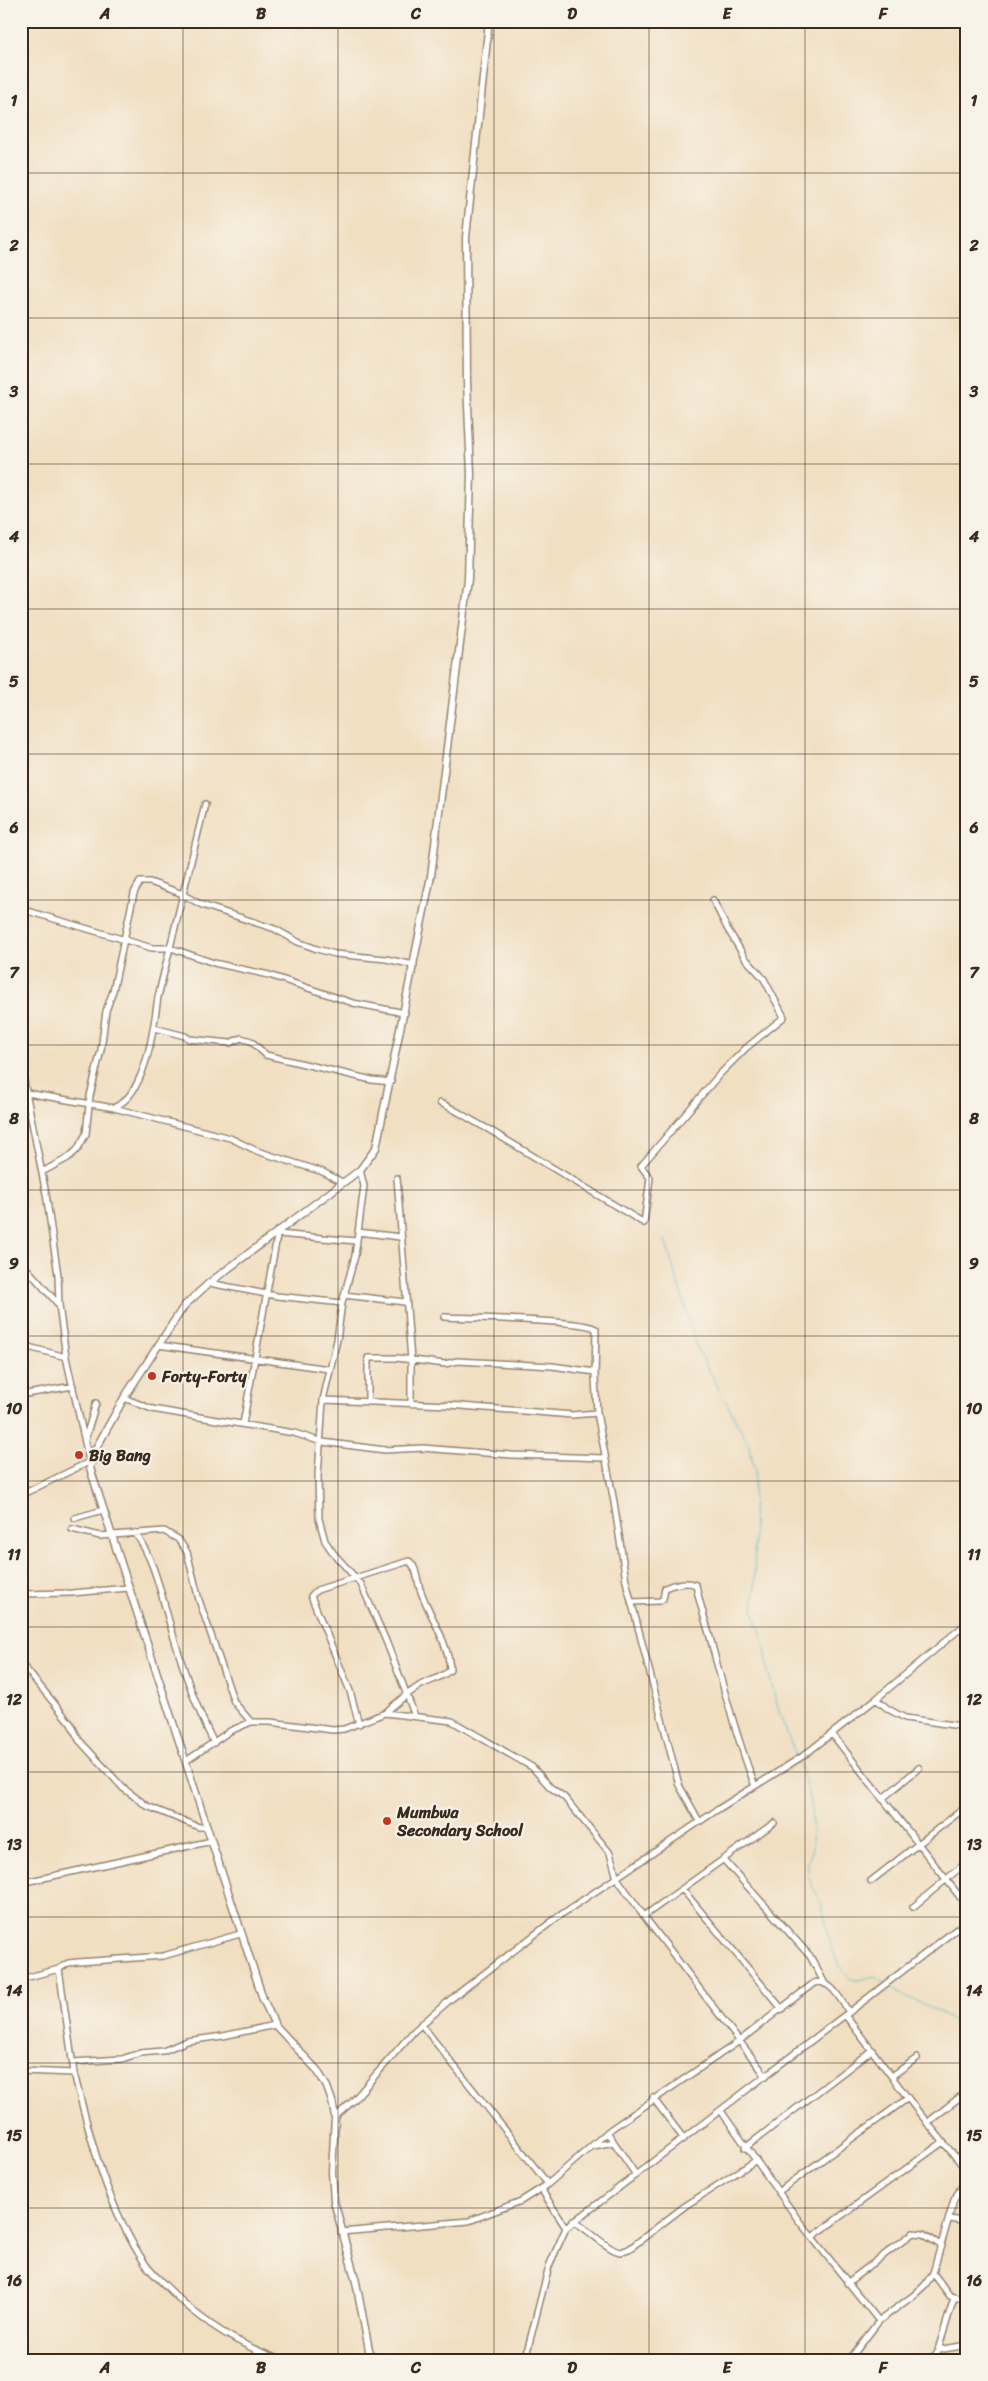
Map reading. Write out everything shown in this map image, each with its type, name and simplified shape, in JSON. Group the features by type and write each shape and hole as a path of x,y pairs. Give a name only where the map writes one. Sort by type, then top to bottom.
{"street":[{"path":"21,1495 90,1465 94,1452 124,1398 184,1306 209,1284 360,1170 376,1148 405,1013 431,876 468,579 471,474 467,382 466,237 489,21"},
{"path":"114,1108 128,1097 139,1080 154,1028 158,997 205,804"},
{"path":"42,1172 68,1158 77,1150 86,1134 89,1103 101,1050 106,1011 113,991 134,893 140,882 150,882 182,894 202,906 281,931 298,942 318,949 335,954 386,960 414,966"},
{"path":"440,1103 453,1108 462,1116 488,1129 644,1223 650,1178 641,1166 683,1118 694,1102 732,1061 784,1017 764,979 745,958 713,900"},
{"path":"21,909 152,948 170,948 214,964 270,975 353,1003 405,1013"},
{"path":"154,1028 185,1036 190,1040 230,1043 241,1038 251,1041 266,1055 372,1080 391,1082"},
{"path":"21,1066 42,1172 58,1275 58,1305 66,1357 90,1465 128,1588 212,1841 240,1934 263,1999 275,2025 317,2070 327,2087 335,2117 332,2172 334,2201 356,2282 371,2360"},
{"path":"28,1094 114,1108 230,1138 257,1151 323,1172 342,1182"},
{"path":"360,1170 364,1186 355,1256 342,1303 337,1340 323,1400 318,1498 321,1532 334,1554 360,1584 386,1640 415,1716"},
{"path":"397,1178 400,1237 411,1360 411,1404"},
{"path":"278,1232 356,1241"},
{"path":"243,1424 278,1232"},
{"path":"358,1232 400,1237"},
{"path":"21,1262 58,1305"},
{"path":"209,1284 266,1294 342,1303"},
{"path":"344,1295 405,1302"},
{"path":"444,1317 546,1321 594,1327 597,1332 595,1372 597,1413 631,1602 679,1785 699,1821"},
{"path":"21,1345 66,1357"},
{"path":"158,1345 329,1369"},
{"path":"368,1402 368,1358 445,1364 457,1361 552,1366 595,1372"},
{"path":"21,1395 73,1386"},
{"path":"124,1398 152,1409 294,1432 322,1442 385,1450 422,1448 512,1455 605,1458"},
{"path":"323,1400 572,1415 597,1413"},
{"path":"85,1441 96,1403"},
{"path":"75,1518 103,1510"},
{"path":"72,1529 100,1536 164,1531 172,1533 187,1552 199,1600 234,1702 251,1722"},
{"path":"135,1533 149,1552 189,1683 214,1743"},
{"path":"186,1761 240,1725 251,1722 270,1722 333,1730 359,1724 385,1713 406,1695 422,1685 444,1676 450,1668 415,1569 412,1563 406,1561 317,1590 311,1596 350,1691 359,1724"},
{"path":"631,1602 660,1601 663,1599 665,1588 672,1585 692,1583 696,1585 698,1603 713,1647 730,1712 755,1786"},
{"path":"21,1594 72,1593 128,1588"},
{"path":"335,2117 353,2101 421,2024 559,1916 699,1821 803,1756 967,1624"},
{"path":"21,1663 71,1724 79,1740 123,1788 147,1806 199,1827 207,1827"},
{"path":"876,1699 888,1710 905,1718 964,1727 967,1740"},
{"path":"385,1713 415,1716 430,1720 450,1720 532,1767 550,1787 564,1797 610,1853 617,1878 644,1916 738,2042 766,2076"},
{"path":"832,1734 967,1906"},
{"path":"882,1799 919,1768"},
{"path":"871,1881 967,1806"},
{"path":"644,1916 683,1890 774,1823"},
{"path":"21,1883 212,1841"},
{"path":"723,1859 810,1956 825,1984 872,2050 967,2171"},
{"path":"913,1907 967,1862"},
{"path":"683,1890 782,2009"},
{"path":"522,2360 530,2340 549,2266 566,2228 573,2221 721,2111 967,1921"},
{"path":"21,1979 60,1969 68,1964 78,1962 163,1956 240,1934"},
{"path":"60,1969 74,2073 94,2146 114,2204 147,2265 179,2299 208,2324 254,2350 281,2360"},
{"path":"341,2232 469,2221 521,2201 548,2184 607,2132 653,2098 738,2042 814,1984 825,1984"},
{"path":"421,2024 548,2184"},
{"path":"73,2062 122,2059 140,2053 162,2051 187,2041 223,2036 275,2025"},
{"path":"745,2148 872,2050"},
{"path":"892,2076 917,2058"},
{"path":"21,2071 74,2073"},
{"path":"653,2098 684,2139"},
{"path":"778,2192 908,2098"},
{"path":"927,2122 960,2098"},
{"path":"721,2111 745,2148 799,2221 879,2321"},
{"path":"607,2132 636,2175"},
{"path":"587,2150 599,2144 613,2142"},
{"path":"812,2237 943,2142"},
{"path":"573,2221 583,2226 610,2249 620,2252 629,2248 685,2206 755,2162"},
{"path":"849,2360 879,2321 914,2295 933,2273 954,2200 967,2177"},
{"path":"541,2189 566,2228"},
{"path":"950,2219 967,2222"},
{"path":"847,2283 913,2233 923,2234 942,2246"},
{"path":"933,2273 950,2296 967,2300"},
{"path":"932,2360 938,2350 954,2298"},
{"path":"938,2350 967,2345"}],"waterway":[{"path":"665,1240 698,1350 748,1443 755,1471 753,1500 755,1586 753,1611 765,1646 768,1671 780,1715 796,1756"},
{"path":"798,1760 808,1792 811,1813 812,1846 808,1872 821,1904 834,1954 838,1963 850,1978 859,1980 875,1976 885,1983"},
{"path":"888,1985 898,1993 928,2006 967,2028"}],"place":[{"name":"Forty-Forty","path":"152,1376"},
{"name":"Big Bang","path":"79,1455"},
{"name":"Mumbwa Secondary School","path":"387,1821"}]}
